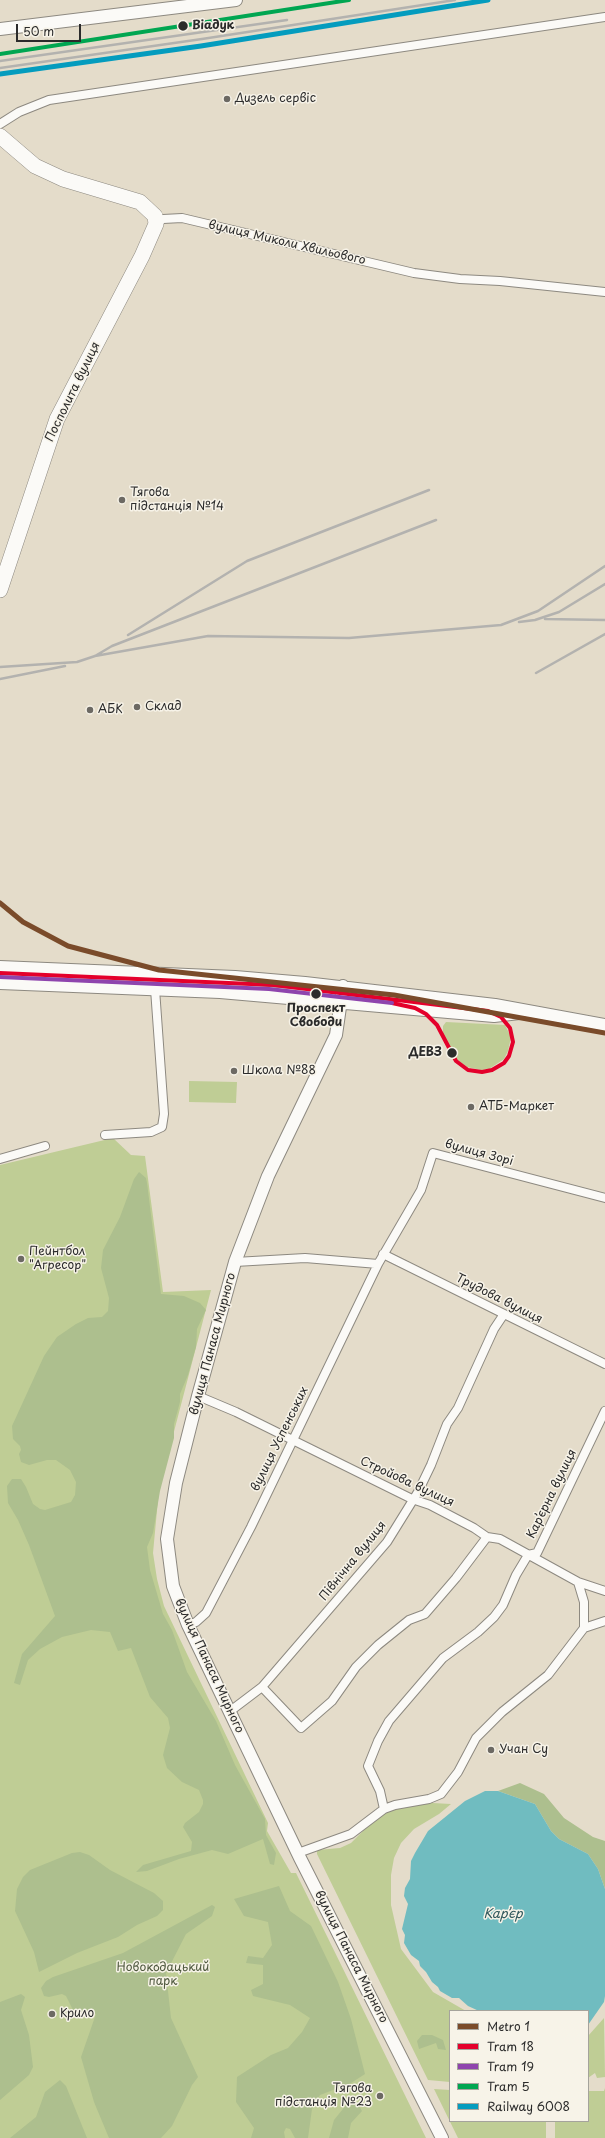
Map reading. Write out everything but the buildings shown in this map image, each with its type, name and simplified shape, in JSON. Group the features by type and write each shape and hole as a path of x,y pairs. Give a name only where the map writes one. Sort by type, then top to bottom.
{"highway":[{"path":"0,136 35,166 63,179 140,202 155,216 156,224"},
{"name":"Посполита вулиця","path":"0,590 57,419 142,256 156,224"}],"main road":[{"path":"0,29 236,0"},
{"path":"0,967 250,978 343,986 534,1011 605,1025"},
{"path":"0,983 220,992 494,1016 534,1011"},
{"name":"вулиця Панаса Мирного","path":"343,986 342,1002 336,1035 268,1176 235,1262 176,1483 167,1539 173,1586 188,1625 298,1852 442,2138"}],"street":[{"path":"0,124 19,112 56,99 605,17"},
{"name":"вулиця Миколи Хвильового","path":"156,224 163,219 182,218 414,273 460,279 500,281 605,292"},
{"path":"105,1135 151,1132 162,1127 164,1114 155,990"},
{"path":"0,1159 45,1146"},
{"name":"вулиця Зорі","path":"383,1254 421,1190 433,1153 605,1198"},
{"name":"вулиця Успенських","path":"188,1625 196,1622 206,1613 293,1441 383,1254"},
{"name":"Трудова вулиця","path":"383,1254 605,1364"},
{"path":"235,1262 305,1258 378,1264"},
{"name":"Північна вулиця","path":"229,1712 262,1686 387,1542 431,1465 447,1424 458,1408 494,1329 504,1314"},
{"name":"Стройова вулиця","path":"198,1396 236,1412 412,1499 436,1508 487,1537 500,1539 578,1582 605,1591"},
{"name":"Карʼєрна вулиця","path":"384,1809 380,1791 368,1766 378,1741 389,1721 443,1658 478,1632 494,1617 503,1604 516,1575 528,1555 537,1553 605,1411"},
{"path":"262,1686 302,1728 332,1701 356,1667 378,1645 409,1620 425,1614 456,1578 487,1537"},
{"path":"578,1582 584,1602 584,1628"},
{"path":"298,1852 351,1834 384,1809 395,1805 429,1799 441,1794 458,1772 476,1738 502,1712 548,1675 584,1628 605,1621"}],"green space":[{"path":"446,1022 505,1025 511,1037 508,1051 504,1059 489,1069 481,1070 467,1067 456,1059 443,1034 443,1026"},
{"path":"189,1081 237,1082 236,1103 189,1102"},
{"name":"Новокодацький парк","path":"113,1138 131,1155 145,1156 163,1292 211,1290 159,1489 153,1553 157,1579 164,1606 268,1823 267,1831 291,1873 296,1873 426,2138 0,2138 0,1165"},
{"path":"139,1172 146,1178 147,1183 161,1294 184,1296 200,1303 206,1310 197,1329 196,1347 188,1375 180,1394 180,1402 174,1424 174,1438 160,1491 153,1533 147,1547 150,1570 163,1614 172,1630 187,1672 216,1721 235,1765 265,1819 266,1835 276,1853 274,1865 270,1864 263,1839 228,1854 212,1850 179,1859 147,1871 136,1872 143,1865 191,1851 192,1842 183,1827 185,1823 199,1812 203,1804 203,1800 199,1790 182,1782 167,1768 163,1755 170,1728 168,1718 150,1697 131,1648 118,1651 110,1632 91,1630 62,1637 40,1649 28,1660 20,1685 14,1683 22,1654 55,1616 29,1545 18,1520 8,1503 7,1486 12,1479 21,1479 33,1504 40,1509 45,1510 71,1502 75,1495 76,1482 70,1470 56,1460 47,1460 29,1465 21,1462 19,1454 21,1450 20,1446 13,1439 12,1426 44,1356 57,1337 76,1324 88,1318 102,1317 108,1311 109,1298 101,1268 103,1250 120,1217 134,1179"},
{"path":"520,1783 544,1794 564,1818 593,1837 605,1841 605,1889 598,1869 588,1854 559,1839 551,1831 535,1804 498,1791"},
{"path":"414,1802 451,1804 439,1814 414,1829 401,1843 394,1858 391,1875 391,1905 401,1949 433,1992 464,2010 449,2010 449,2082 428,2080 317,1854 317,1850 340,1848 351,1843 381,1813"},
{"path":"80,1852 89,1855 110,1870 154,1893 163,1901 163,1910 157,1916 137,1925 118,1937 77,1953 39,1972 34,1952 15,1911 17,1889 23,1877 30,1870 72,1853"},
{"path":"279,1886 290,1911 311,1926 338,1982 351,2019 365,2074 351,2083 320,2095 312,2109 308,2138 295,2138 290,2129 286,2128 284,2132 285,2138 251,2138 254,2128 236,2102 237,2077 271,2055 288,2048 302,2032 310,2018 290,2005 253,1996 251,1990 263,1984 263,1965 246,1963 248,1956 263,1958 272,1945 268,1922 244,1916 234,1899"},
{"path":"212,1905 215,1907 212,1916 186,1934 166,1973 171,2018 198,2077 192,2085 172,2126 161,2138 109,2138 94,2102 81,2057 96,2014 74,2012 66,1996 62,1994 49,1997 44,1996 41,1988 46,1981 53,1977 123,1953"},
{"path":"21,1994 25,1997 21,2010 29,2035 33,2067 29,2075 0,2100 0,2002"},
{"path":"604,2018 605,2077 597,2078 595,2073 589,2077 589,2035"},
{"path":"422,2035 432,2035 443,2040 446,2050 438,2049 436,2043 419,2049 417,2041"},
{"path":"60,2080 66,2086 87,2138 10,2138 36,2117 45,2092"},
{"path":"605,2088 605,2138 555,2138 555,2122 589,2122 589,2091 604,2091"},
{"path":"434,2089 449,2090 449,2120"},
{"path":"347,2104 358,2104 362,2111 351,2123 348,2138 329,2138 334,2120"},
{"path":"450,2122 546,2122 546,2138 458,2138"}],"water":[{"name":"Кар’єр","path":"485,1791 498,1791 535,1804 551,1831 559,1839 588,1854 598,1869 605,1889 605,1996 604,2002 589,2024 589,2010 477,2010 468,2006 459,1998 452,1998 440,1991 420,1966 419,1961 411,1955 404,1943 405,1935 402,1929 408,1904 404,1896 405,1888 410,1879 411,1861 428,1831 465,1801"}],"railway":[{"path":"0,68 455,0"},
{"path":"0,61 287,20"},
{"path":"128,635 247,561 429,490"},
{"path":"0,667 77,662 95,656 112,646 436,520"},
{"path":"95,656 208,636 349,638 501,625 538,611 605,566"},
{"path":"519,622 535,620 559,612 605,584"},
{"path":"545,619 605,620"},
{"path":"536,673 605,634"},
{"path":"0,679 65,666"}],"metro line":[{"name":"1","path":"0,903 23,922 68,946 159,970 394,995 605,1033"}],"tram line":[{"name":"5","path":"0,54 349,0"},
{"name":"18","path":"0,973 274,985 488,1011 501,1017 510,1028 513,1042 509,1056 504,1063 492,1070 482,1072 468,1070 456,1061 437,1025 426,1014 415,1008 392,1003"},
{"name":"19","path":"0,977 269,989 392,1003"}],"rail line":[{"name":"6008","path":"0,74 201,46 488,0"}],"place":[{"name":"Віадук","path":"183,26"},
{"name":"Дизель сервіс","path":"227,99"},
{"name":"Тягова пiдстанцiя №14","path":"122,500"},
{"name":"Склад","path":"137,707"},
{"name":"АБК","path":"90,710"},
{"name":"Проспект Свободи","path":"316,994"},
{"name":"ДЕВЗ","path":"452,1053"},
{"name":"Школа №88","path":"234,1071"},
{"name":"АТБ-Маркет","path":"471,1107"},
{"name":"Пейнтбол \"Агресор\"","path":"21,1259"},
{"name":"Учан Су","path":"491,1750"},
{"name":"Крило","path":"52,2014"},
{"name":"Тягова пiдстанцiя №23","path":"380,2096"}]}
